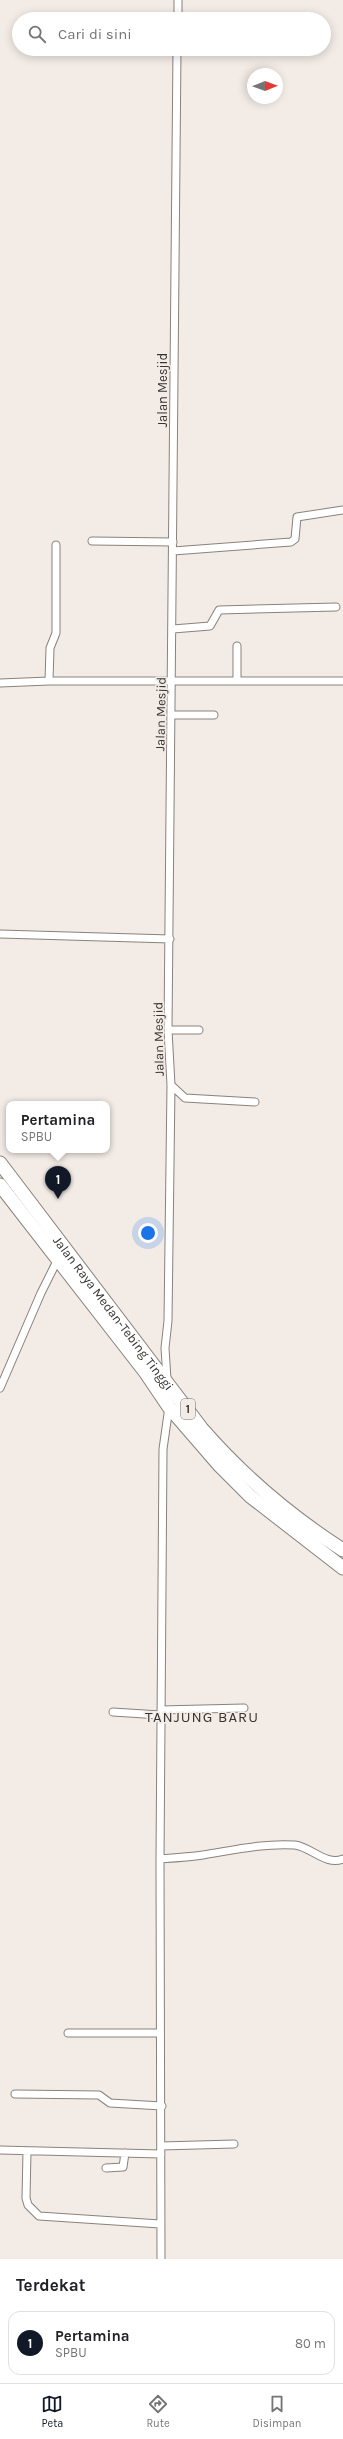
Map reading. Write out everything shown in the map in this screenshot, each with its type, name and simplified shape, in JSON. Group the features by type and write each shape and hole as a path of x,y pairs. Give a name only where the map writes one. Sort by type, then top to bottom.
{"highway":[{"name":"Jalan Raya Medan-Tebing Tinggi","path":"0,1163 167,1379 202,1429 240,1470 292,1514 343,1550"},
{"name":"Jalan Raya Medan-Tebing Tinggi","path":"0,1185 58,1259 169,1407 220,1466 250,1496 343,1568"}],"street":[{"path":"178,0 178,12"},
{"name":"Jalan Mesjid","path":"167,1379 165,1348 168,1321 171,1085 168,1030 173,629 177,56"},
{"path":"173,551 290,542 294,539 297,517 343,510"},
{"path":"92,541 173,542"},
{"path":"49,681 50,648 56,633 56,545"},
{"path":"173,629 210,626 219,610 336,607"},
{"path":"237,646 237,681"},
{"path":"0,683 49,681 343,681"},
{"path":"172,716 214,715"},
{"path":"0,934 170,939"},
{"path":"168,1030 199,1030"},
{"path":"171,1085 185,1098 255,1102"},
{"path":"0,1388 41,1293 58,1259"},
{"path":"161,2259 160,2224 162,2106 160,2033 160,1859 163,1449 169,1407"},
{"path":"113,1712 161,1712 244,1708"},
{"path":"160,1859 203,1855 254,1845 301,1846 328,1860 337,1862 343,1859"},
{"path":"68,2033 160,2033"},
{"path":"15,2094 99,2095 106,2102 162,2106"},
{"path":"0,2150 125,2153 234,2144"},
{"path":"27,2151 26,2198 28,2205 39,2216 160,2224"},
{"path":"106,2168 123,2167 125,2153"}],"place":[{"name":"Pertamina","path":"58,1199"}],"district":[{"name":"TANJUNG BARU","path":"202,1717"}]}
